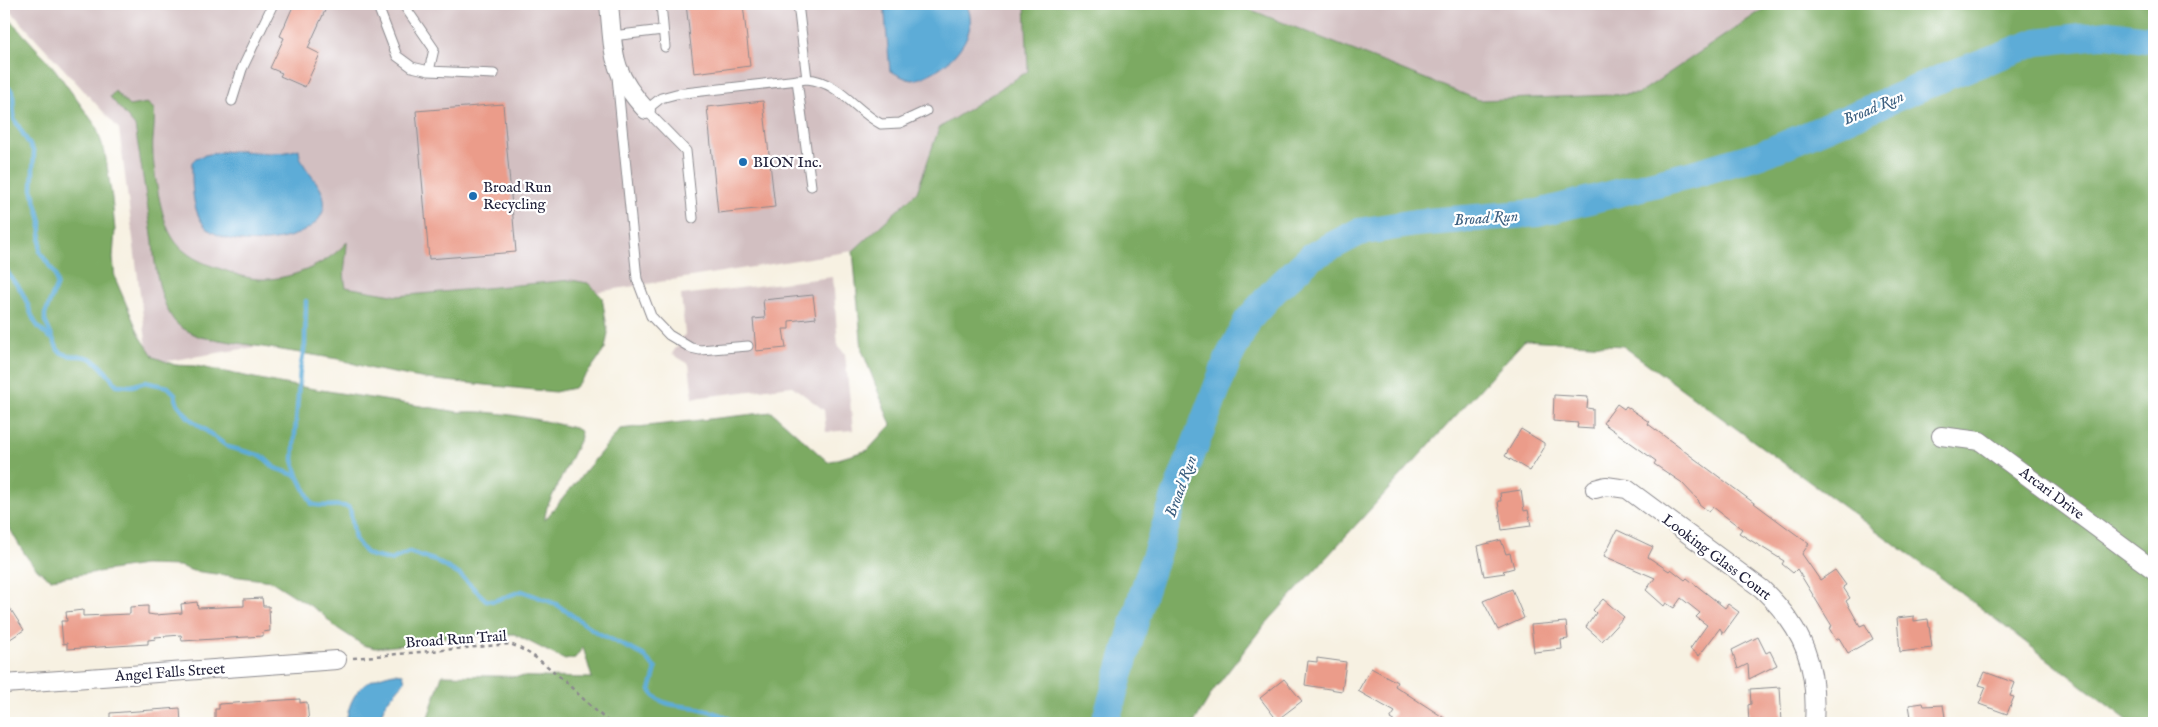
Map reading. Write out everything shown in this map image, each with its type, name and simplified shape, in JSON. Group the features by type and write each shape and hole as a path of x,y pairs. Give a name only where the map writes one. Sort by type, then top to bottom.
{"street":[{"path":"609,4 616,66 623,83 646,110"},
{"name":"Arcari Drive","path":"1941,436 1980,441 2154,570"},
{"name":"Looking Glass Court","path":"1595,489 1617,486 1627,489 1762,589 1779,605 1804,643 1810,662 1815,687 1814,723"},
{"name":"Angel Falls Street","path":"4,684 337,660"}],"lane":[{"path":"232,101 242,69 273,4"},
{"path":"377,4 397,56 412,67 429,71 494,74"},
{"path":"403,4 434,49 429,71"},
{"path":"660,4 665,48"},
{"path":"798,4 807,79"},
{"path":"612,36 664,30"},
{"path":"616,66 637,279 648,310 663,330 679,343 691,348 700,350 748,346"},
{"path":"693,218 686,151 646,110 661,98 676,94 807,79 828,84 840,91 881,124 900,123 926,111"},
{"path":"797,80 811,186"}],"path":[{"name":"Broad Run Trail","path":"337,660 510,644 524,650 539,660 610,723"}],"shaded area":[{"path":"4,4 1025,4 1028,71 939,128 917,192 853,251 149,364 119,129"},
{"path":"1236,4 1771,4 1638,94 1478,100"},
{"path":"833,277 838,346 845,354 853,430 826,432 824,410 792,386 693,398 689,364 672,354 685,334 681,295"}],"green space":[{"path":"1025,4 1236,4 1479,100 1638,94 1771,4 2154,4 2154,723 2131,723 1944,580 1623,346 1525,340 1261,629 1213,691 1194,723 426,723 442,675 592,678 583,647 575,658 565,660 514,634 430,638 404,645 375,648 363,645 334,626 320,612 271,581 193,571 179,566 144,565 51,579 29,560 4,519 4,13 54,68 96,126 105,153 112,198 115,230 113,258 115,278 140,336 154,357 175,365 196,366 284,384 458,412 488,412 517,416 575,428 580,431 581,437 547,507 544,521 620,429 772,412 828,462 868,450 891,425 862,350 853,251 917,192 939,128 1028,71"},
{"path":"115,91 129,106 147,103 154,109 153,160 166,224 180,247 198,260 244,276 270,279 306,270 329,258 347,242 346,287 398,296 571,280 588,283 602,297 608,333 605,349 574,388 555,392 426,379 372,369 338,359 200,337 187,331 176,323 170,315 162,295 156,272 135,126 110,97"}],"water":[{"path":"884,4 966,4 970,15 970,26 967,36 962,46 945,64 925,76 912,80 907,79 890,71"},
{"path":"299,149 303,164 318,185 324,199 324,207 318,220 306,230 289,237 270,241 250,241 231,239 215,234 204,225 194,203 193,195 192,162 196,158 229,151 277,153"},
{"path":"394,673 403,674 405,681 386,703 377,723 346,723 351,703 360,689 374,679"}],"building":[{"path":"294,4 328,4 308,48 320,54 305,87 280,76 282,73 270,68 284,38 280,36"},
{"path":"686,4 743,4 750,66 694,73"},
{"path":"763,101 775,207 718,213 707,107"},
{"path":"503,104 516,252 429,259 416,111"},
{"path":"813,295 816,318 789,321 789,329 783,329 786,348 756,351 753,319 765,318 763,300"},
{"path":"1554,395 1588,397 1587,408 1593,409 1593,429 1577,428 1578,423 1553,421"},
{"path":"1617,404 1624,409 1626,406 1649,422 1648,424 1809,544 1802,554 1820,580 1835,570 1846,585 1843,587 1850,598 1846,601 1860,626 1865,624 1873,639 1848,653 1839,638 1836,640 1829,628 1832,626 1797,569 1793,573 1782,564 1784,561 1739,533 1742,529 1713,507 1709,512 1698,503 1699,501 1681,482 1654,464 1656,461 1603,423"},
{"path":"1521,429 1544,443 1544,448 1530,471 1505,456"},
{"path":"1521,490 1524,511 1528,510 1531,526 1502,530 1498,501 1501,501 1500,493"},
{"path":"1617,530 1653,547 1648,557 1669,571 1671,569 1685,580 1687,578 1725,608 1728,604 1739,612 1723,634 1720,628 1699,656 1690,649 1707,625 1696,617 1700,613 1681,598 1674,608 1666,603 1664,606 1646,590 1655,578 1604,556"},
{"path":"1501,540 1506,554 1510,553 1514,568 1503,571 1505,573 1484,576 1478,546"},
{"path":"1512,589 1524,618 1498,630 1483,601"},
{"path":"262,598 263,606 269,606 270,631 263,632 263,636 182,641 181,635 155,637 156,639 148,640 148,644 67,649 67,643 63,644 61,621 67,621 66,612 83,610 83,616 130,614 130,607 148,606 148,614 155,615 182,613 181,604 197,602 198,608 244,606 244,599"},
{"path":"4,599 24,630 4,643"},
{"path":"1603,599 1624,617 1602,641 1586,627 1596,613 1593,610"},
{"path":"1914,616 1914,621 1928,619 1932,648 1900,652 1897,618"},
{"path":"1566,622 1568,639 1561,640 1562,649 1534,652 1531,625"},
{"path":"1758,637 1766,653 1770,651 1777,665 1749,679 1748,664 1738,669 1732,650"},
{"path":"1317,658 1346,662 1342,691 1305,685 1308,661 1317,662"},
{"path":"1371,668 1397,682 1395,686 1452,723 1397,723 1390,719 1395,712 1358,691"},
{"path":"1985,672 2015,683 2010,696 2014,697 2007,714 1979,704 1986,687 1979,685"},
{"path":"1284,679 1302,701 1277,720 1260,698"},
{"path":"1780,687 1782,723 1769,721 1749,723 1748,705 1751,704 1750,689"},
{"path":"300,699 300,703 307,702 309,723 215,723 215,709 219,709 219,704"},
{"path":"1923,703 1924,706 1943,705 1946,723 1912,723 1909,705"},
{"path":"180,708 181,723 110,723 110,713"}],"waterway":[{"name":"Broad Run","path":"1105,723 1143,594 1175,497 1228,359 1248,320 1274,291 1311,257 1359,232 1415,223 1538,213 1693,174 1768,152 1947,76 2037,42 2108,34 2154,40"},
{"path":"4,84 13,92 14,119 34,152 32,189 41,221 40,252 55,274 57,284 45,314 45,321 58,350 66,355 83,356 92,359 117,385 132,386 145,382 168,387 175,394 177,403 189,418 228,447 262,456 275,468 298,476 312,504 350,508 355,539 365,552 372,556 391,560 409,552 436,561 460,575 486,600 494,601 522,591 556,604 596,632 643,655 656,669 650,690 659,700 708,711 738,723"},
{"path":"4,263 8,274 24,297 34,321 51,338"},
{"path":"298,476 293,460 300,370 305,345 306,301"}],"place":[{"name":"BION Inc.","path":"743,162"},
{"name":"Broad Run Recycling","path":"473,196"}]}
